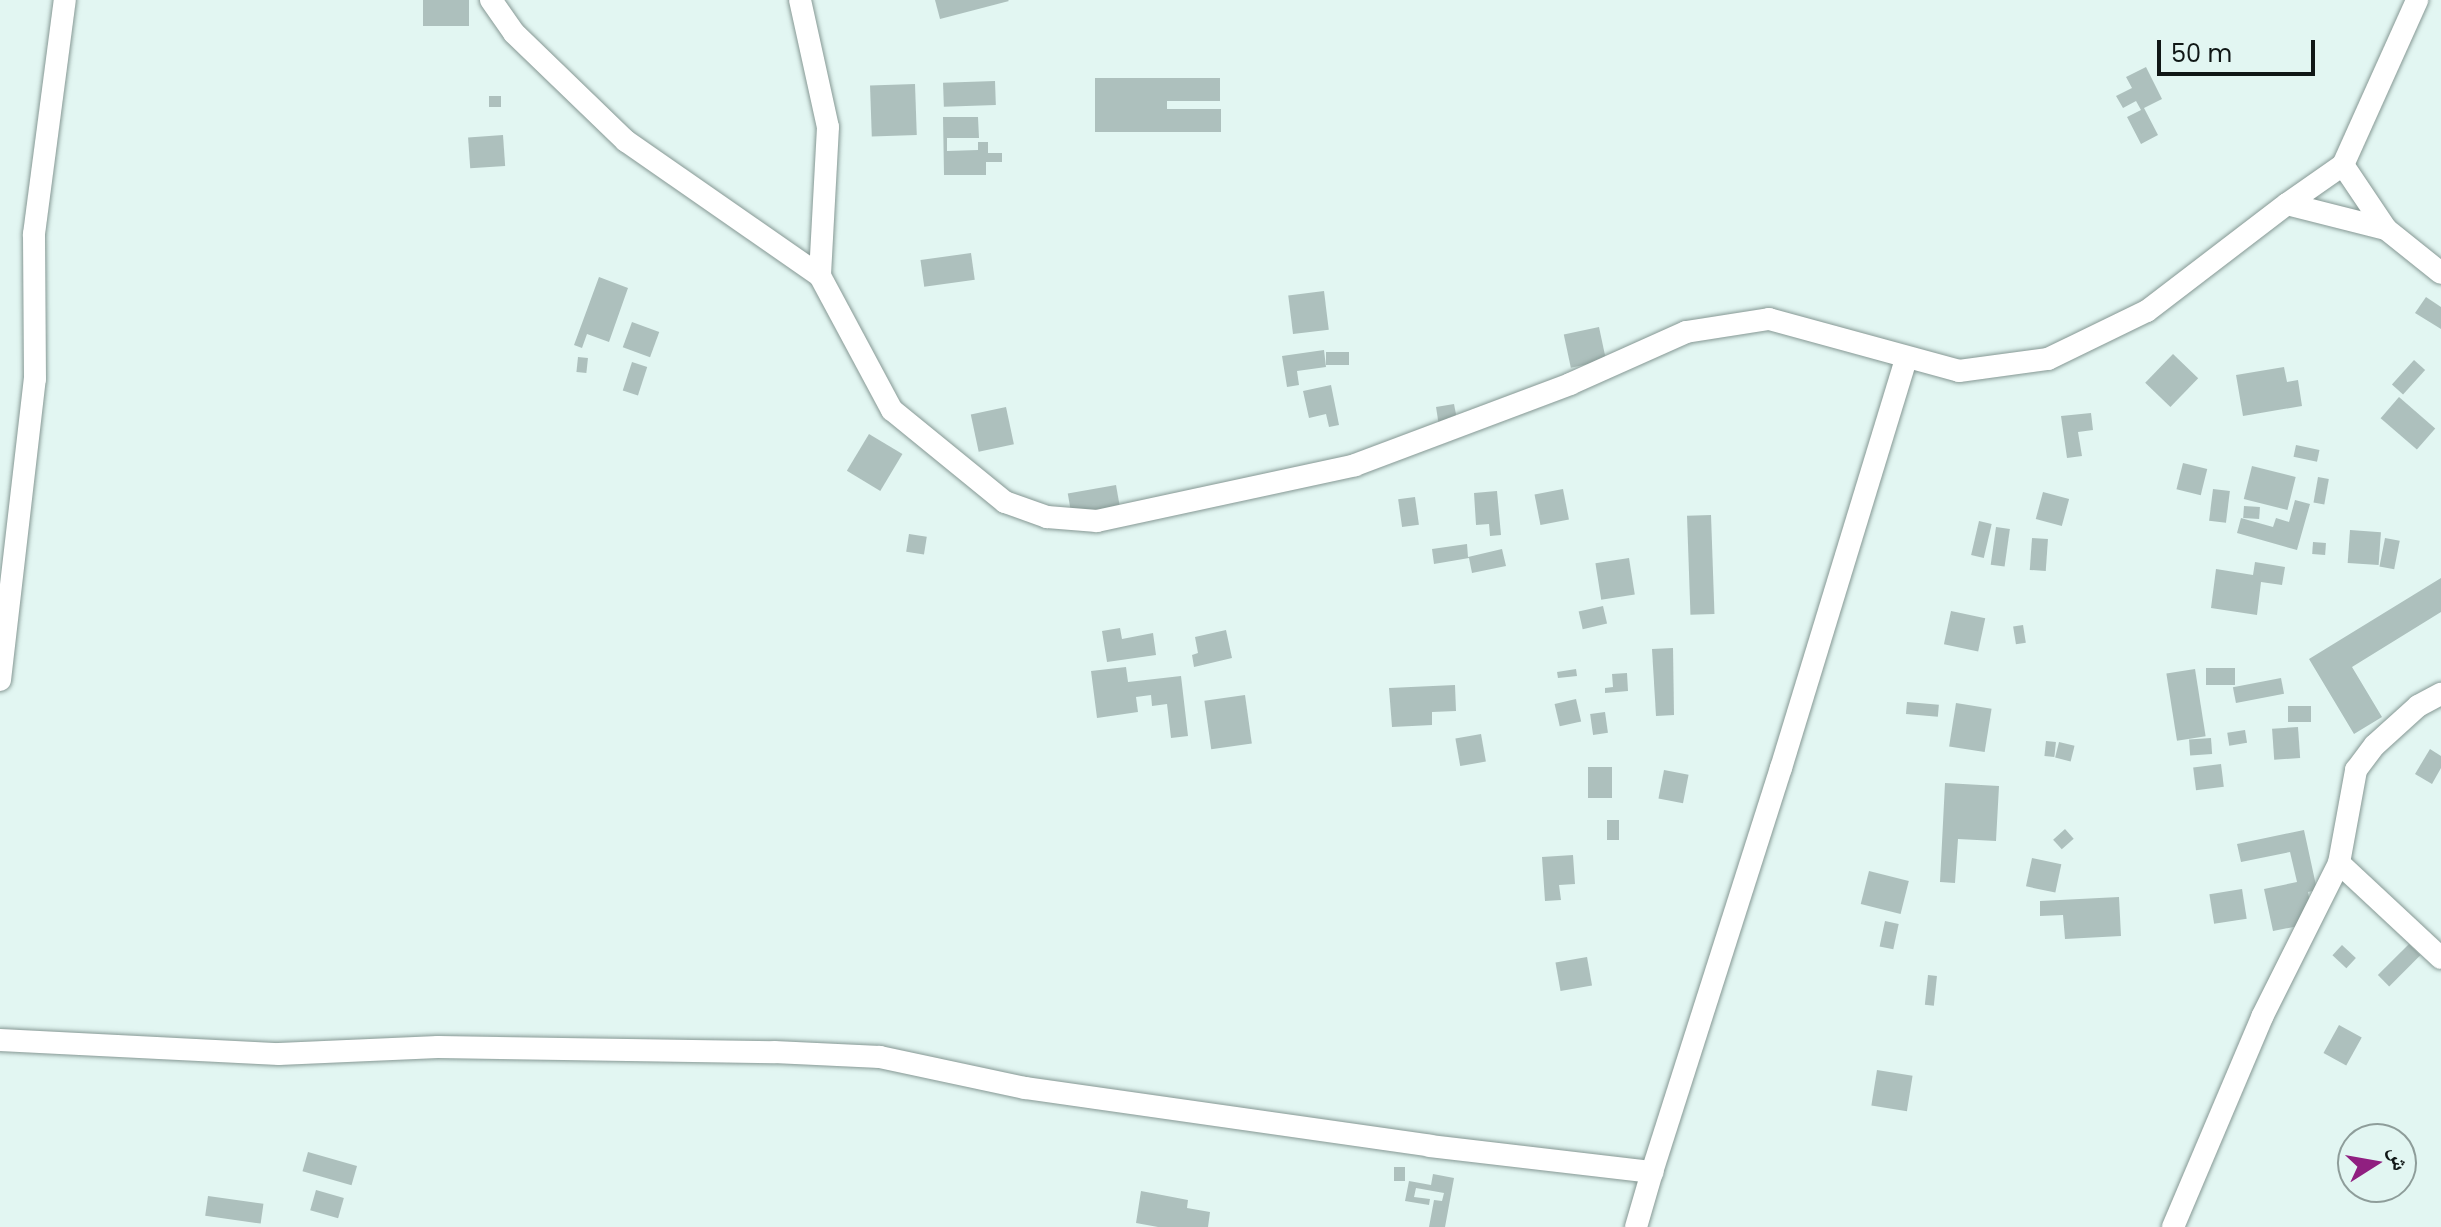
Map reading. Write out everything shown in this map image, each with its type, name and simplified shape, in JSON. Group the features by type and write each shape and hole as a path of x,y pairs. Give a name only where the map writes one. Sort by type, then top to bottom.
{"street":[{"path":"0,680 35,379 34,234 65,0"},
{"path":"491,0 514,33 626,141 820,276 892,410 1005,502 1059,518 1097,521 1355,465 1570,384 1686,332 1769,319 1959,371 2048,359 2147,311 2343,165 2417,0"},
{"path":"800,0 828,127 820,276"},
{"path":"2343,165 2386,229 2441,273"},
{"path":"2287,204 2386,229"},
{"path":"1636,1227 1906,358"},
{"path":"2173,1227 2262,1017 2339,863 2356,770 2375,745 2418,706 2441,694"},
{"path":"2339,863 2441,958"},
{"path":"0,1040 279,1054 438,1047 774,1052 880,1057 1025,1088 1430,1146 1652,1172"}],"building":[{"path":"423,0 469,0 469,26 423,26"},
{"path":"935,0 1008,0 1009,1 940,19"},
{"path":"2146,67 2162,99 2144,108 2158,135 2141,144 2127,117 2141,110 2136,101 2123,108 2116,96 2132,88 2126,77"},
{"path":"1095,78 1220,78 1220,101 1167,101 1167,109 1221,109 1221,132 1095,132"},
{"path":"995,81 996,105 944,107 943,83"},
{"path":"915,84 917,135 872,137 870,86"},
{"path":"489,96 501,96 501,107 489,107"},
{"path":"943,117 978,117 979,138 947,138 947,151 978,150 978,142 988,142 988,153 1002,153 1002,162 986,162 986,175 944,175"},
{"path":"503,135 505,166 470,168 468,137"},
{"path":"971,253 975,280 924,287 920,260"},
{"path":"599,277 628,288 609,342 587,334 582,348 574,345"},
{"path":"1324,291 1329,330 1293,334 1288,295"},
{"path":"2426,297 2441,307 2441,329 2415,313"},
{"path":"632,322 659,332 650,357 623,347"},
{"path":"1599,327 1606,360 1571,368 1564,334"},
{"path":"1324,350 1326,367 1297,371 1299,385 1287,387 1282,356"},
{"path":"1326,352 1349,352 1349,365 1326,365"},
{"path":"2173,354 2198,378 2170,407 2145,383"},
{"path":"578,357 588,358 586,373 576,372"},
{"path":"2414,360 2425,370 2403,395 2392,385"},
{"path":"632,362 647,367 638,395 623,391"},
{"path":"2284,367 2287,382 2298,380 2302,406 2243,416 2236,375"},
{"path":"1331,385 1339,425 1329,427 1326,414 1309,418 1303,391"},
{"path":"2399,397 2435,428 2417,450 2381,418"},
{"path":"1454,404 1460,435 1439,426 1436,407"},
{"path":"1006,407 1014,444 979,452 971,414"},
{"path":"2091,413 2093,430 2078,432 2082,456 2067,458 2061,416"},
{"path":"869,434 902,454 880,491 847,471"},
{"path":"2296,445 2319,450 2317,462 2294,457"},
{"path":"2183,463 2207,469 2201,495 2176,489"},
{"path":"2252,466 2296,477 2287,510 2244,499"},
{"path":"2318,477 2329,479 2324,505 2313,503"},
{"path":"1116,485 1121,512 1072,520 1068,494"},
{"path":"1563,489 1569,519 1540,525 1535,495"},
{"path":"2213,489 2230,491 2226,523 2209,521"},
{"path":"1497,491 1501,535 1490,536 1489,524 1476,525 1474,493"},
{"path":"2043,492 2069,499 2062,526 2036,519"},
{"path":"1415,497 1419,525 1402,527 1398,499"},
{"path":"2295,500 2310,504 2297,550 2237,533 2241,518 2273,527 2276,518 2289,522"},
{"path":"2244,506 2260,507 2259,519 2243,518"},
{"path":"1711,515 1714,614 1690,615 1687,516"},
{"path":"1979,521 1992,524 1984,558 1971,555"},
{"path":"1996,527 2010,529 2005,567 1991,565"},
{"path":"2350,530 2381,532 2379,565 2348,563"},
{"path":"909,534 927,537 924,555 906,552"},
{"path":"2032,538 2048,539 2046,571 2030,570"},
{"path":"2385,538 2400,541 2394,569 2379,566"},
{"path":"2313,542 2326,543 2325,555 2312,554"},
{"path":"1467,544 1468,557 1502,549 1506,566 1472,573 1469,558 1434,564 1432,549"},
{"path":"1629,558 1635,595 1601,600 1595,563"},
{"path":"2255,562 2285,567 2282,585 2261,582 2257,615 2211,608 2216,569 2253,575"},
{"path":"2441,578 2441,612 2352,667 2382,717 2354,734 2309,659"},
{"path":"1603,606 1607,624 1583,629 1579,612"},
{"path":"1951,611 1985,618 1978,652 1944,644"},
{"path":"2023,625 2026,643 2016,644 2013,627"},
{"path":"1120,628 1122,639 1153,633 1156,655 1107,662 1102,631"},
{"path":"1226,630 1232,658 1194,667 1192,655 1198,653 1195,637"},
{"path":"1673,648 1674,715 1656,716 1652,649"},
{"path":"1126,667 1128,682 1181,676 1188,736 1171,738 1167,704 1152,706 1151,695 1136,697 1138,712 1097,718 1091,671"},
{"path":"2206,668 2235,668 2235,685 2206,685"},
{"path":"1576,669 1577,676 1558,678 1557,672"},
{"path":"2195,669 2206,736 2177,741 2166,674"},
{"path":"1627,673 1628,691 1605,693 1605,688 1613,687 1612,674"},
{"path":"2281,678 2284,694 2236,703 2233,687"},
{"path":"1455,685 1456,711 1432,712 1432,725 1392,727 1389,688"},
{"path":"1245,695 1252,744 1211,749 1204,701"},
{"path":"1576,699 1581,721 1560,726 1555,704"},
{"path":"1907,702 1939,705 1938,717 1906,714"},
{"path":"1956,703 1992,709 1985,752 1949,746"},
{"path":"2288,706 2311,706 2311,722 2288,722"},
{"path":"1605,712 1608,733 1593,735 1590,714"},
{"path":"2298,727 2300,758 2274,760 2272,729"},
{"path":"2245,730 2247,743 2229,746 2227,733"},
{"path":"1481,734 1486,762 1460,766 1455,739"},
{"path":"2211,738 2212,754 2190,755 2189,740"},
{"path":"2046,741 2056,742 2054,757 2044,756"},
{"path":"2059,742 2075,746 2071,761 2055,758"},
{"path":"2430,749 2441,756 2441,768 2432,784 2415,774"},
{"path":"2221,764 2224,787 2196,790 2193,767"},
{"path":"1588,767 1612,767 1612,798 1588,798"},
{"path":"1664,770 1689,775 1683,803 1658,798"},
{"path":"1945,783 1999,786 1996,841 1958,839 1955,883 1940,882"},
{"path":"1607,820 1619,820 1619,840 1607,840"},
{"path":"2065,829 2074,839 2062,849 2053,840"},
{"path":"2304,830 2317,890 2308,892 2314,923 2273,931 2264,889 2297,882 2290,852 2241,862 2237,844"},
{"path":"1573,855 1575,884 1559,885 1561,900 1545,901 1542,857"},
{"path":"2032,858 2061,864 2055,893 2026,886"},
{"path":"1869,871 1909,881 1901,914 1861,904"},
{"path":"2242,889 2247,919 2214,924 2209,894"},
{"path":"2119,897 2121,936 2065,939 2063,915 2040,916 2040,901"},
{"path":"1885,921 1899,924 1893,949 1880,946"},
{"path":"2409,944 2420,955 2389,986 2378,975"},
{"path":"2342,945 2356,958 2346,968 2332,955"},
{"path":"1587,957 1592,986 1561,991 1555,963"},
{"path":"1928,975 1937,976 1934,1006 1925,1005"},
{"path":"2339,1025 2362,1038 2346,1066 2323,1053"},
{"path":"1877,1070 1913,1076 1907,1111 1871,1106"},
{"path":"308,1152 357,1166 352,1185 302,1171"},
{"path":"1394,1167 1405,1167 1405,1181 1394,1181"},
{"path":"1433,1174 1454,1178 1445,1227 1429,1227 1434,1200 1442,1201 1444,1193 1416,1188 1414,1197 1430,1199 1429,1205 1405,1201 1409,1181 1431,1185"},
{"path":"316,1190 344,1198 338,1218 310,1210"},
{"path":"1141,1191 1188,1200 1187,1208 1210,1212 1208,1227 1158,1227 1136,1223"},
{"path":"208,1196 263,1204 261,1224 205,1216"}]}
